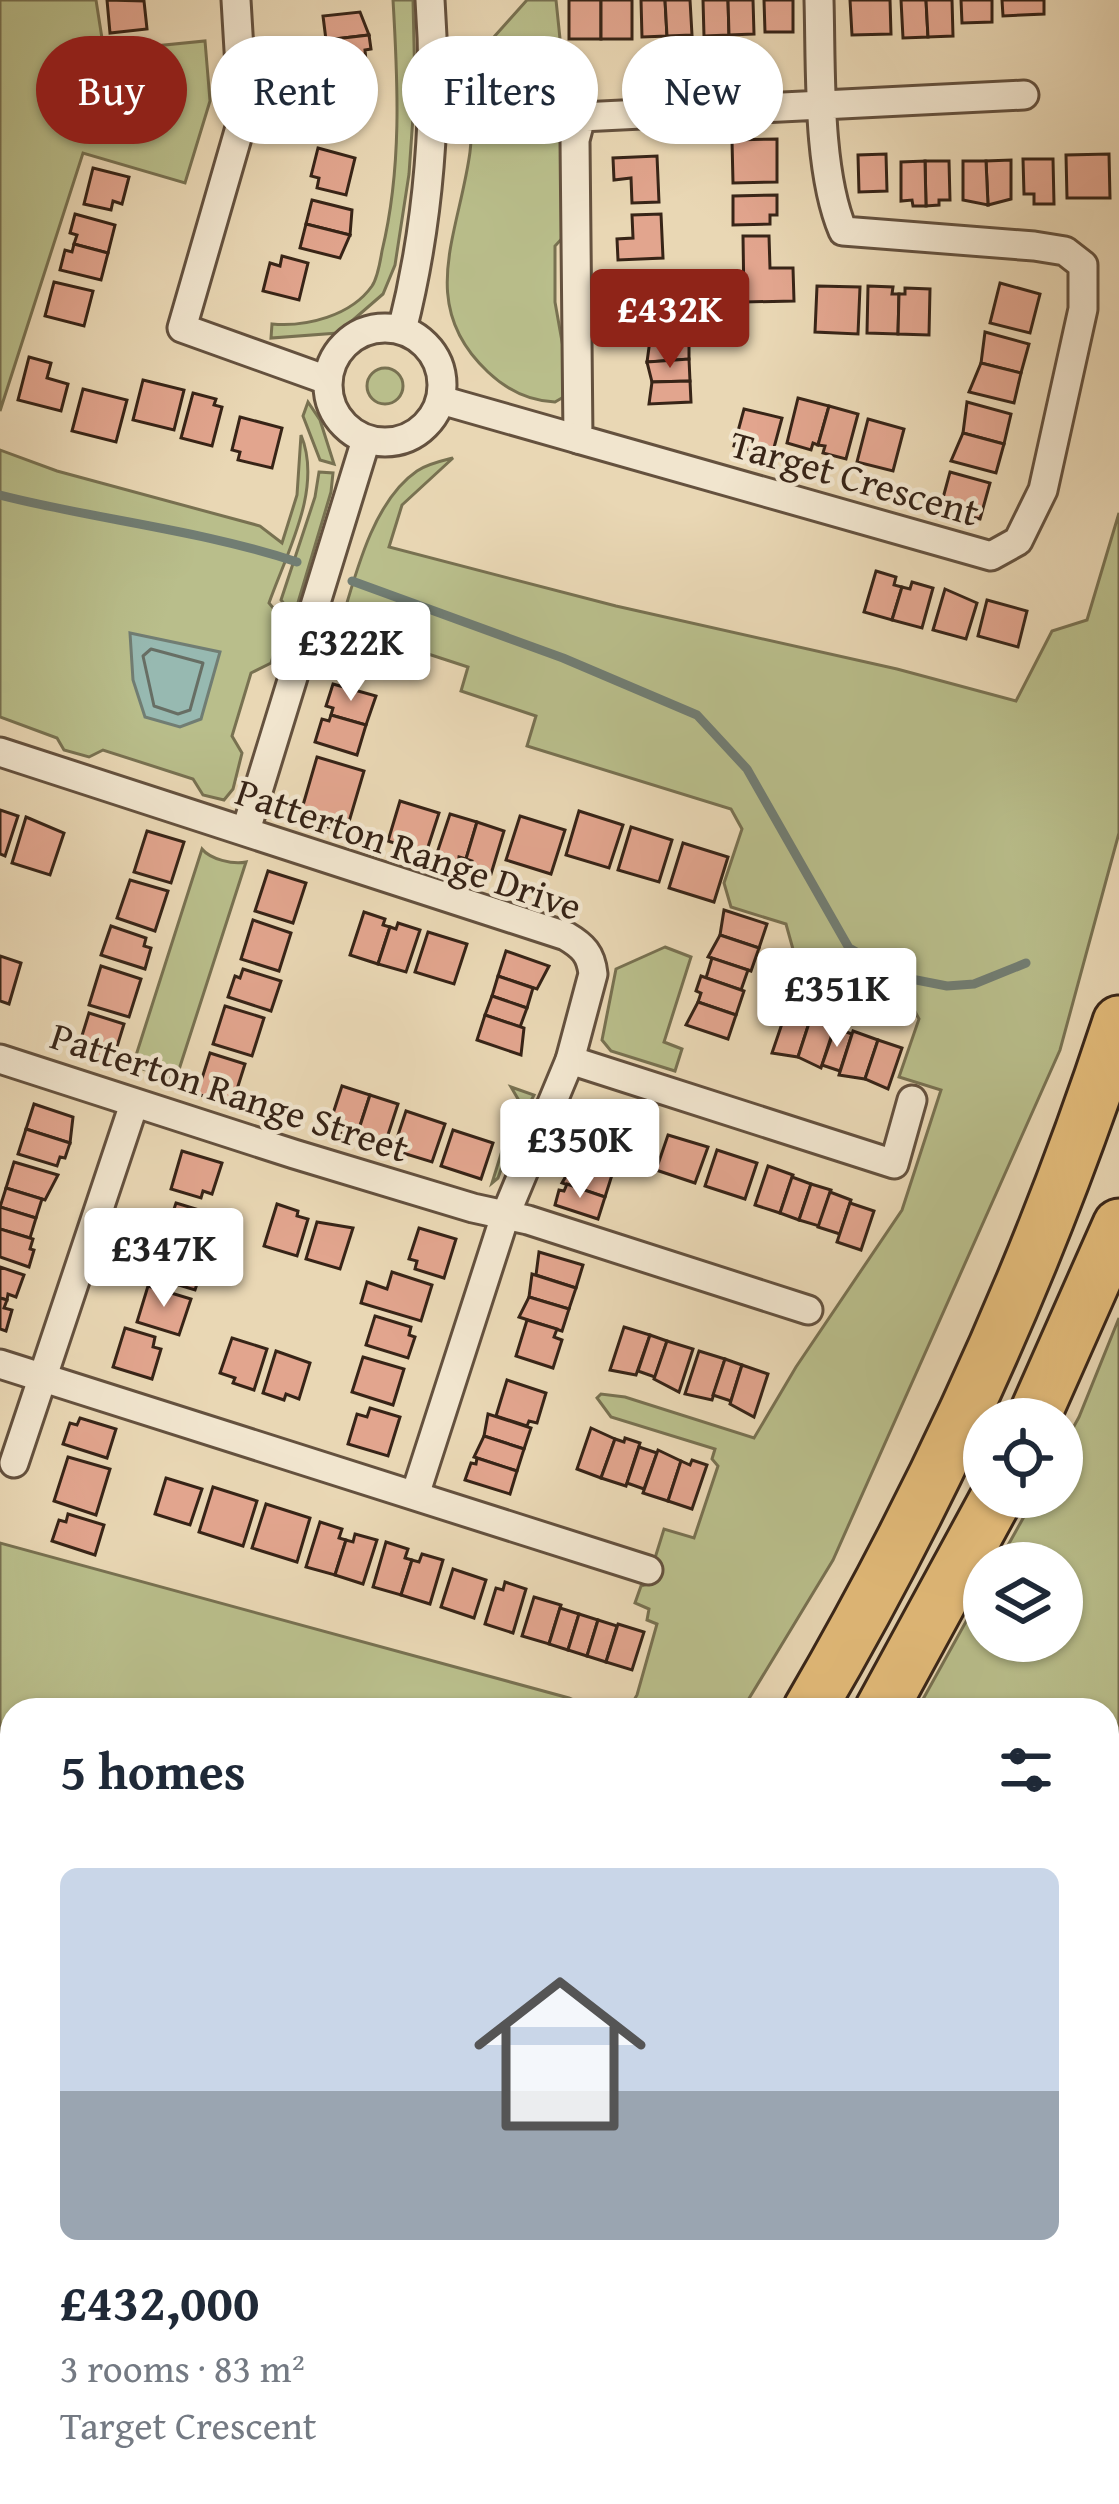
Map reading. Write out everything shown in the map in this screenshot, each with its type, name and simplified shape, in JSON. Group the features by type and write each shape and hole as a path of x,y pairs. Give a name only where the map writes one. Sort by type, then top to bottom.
{"highway":[{"path":"816,1698 914,1521 1000,1341 1060,1194 1119,1022"},
{"path":"1042,1398 1119,1225"},
{"path":"888,1698 986,1518"}],"street":[{"path":"236,0 242,117 182,328 327,380"},
{"path":"402,330 418,266 426,187 430,0"},
{"path":"819,0 823,107"},
{"path":"441,400 578,439 575,140 581,117 1024,95"},
{"name":"Target Crescent","path":"578,439 991,556 1018,541 1043,490 1084,309 1083,266 1065,251 1034,246 843,231 833,208 823,107"},
{"path":"382,327 402,330 431,350 440,365 441,400 420,431 385,443 366,440 336,416 327,380 345,343 382,327"},
{"path":"246,830 366,440"},
{"name":"Patterton Range Drive","path":"0,752 566,936 584,946 593,974 570,1060 505,1216 415,1495"},
{"name":"Patterton Range Street","path":"0,1059 134,1105 528,1220 808,1310"},
{"path":"570,1060 894,1163 912,1100"},
{"path":"14,1462 134,1105"},
{"path":"0,1364 648,1570"}],"green space":[{"path":"0,0 96,0 102,36 36,36 36,144 187,144 187,43 205,41 210,101 185,183 83,153 0,411"},
{"path":"393,0 413,0 414,36 402,36 402,144 411,144 409,174 395,265 383,294 338,333 271,338 272,324 299,324 340,312 372,286 388,220 397,94"},
{"path":"527,0 556,0 560,36 495,36"},
{"path":"471,144 568,144 568,232 555,246 555,302 567,395 555,402 503,384 466,347 453,321 448,268"},
{"path":"385,368 398,373 403,386 398,399 385,404 372,399 367,386 372,373"},
{"path":"308,402 320,420 334,464 320,460 303,416"},
{"path":"301,435 307,455 305,498 269,603 284,621 271,663 251,673 232,736 242,753 233,789 224,800 203,795 193,779 103,750 89,757 64,750 57,738 0,717 0,450 57,471 260,526 282,543 297,495"},
{"path":"453,458 402,505 389,547 1016,701 1052,631 1087,620 1119,513 1119,833 1060,1050 833,1560 749,1698 635,1698 657,1624 647,1620 649,1609 635,1603 641,1586 654,1582 664,1529 694,1538 718,1466 712,1459 715,1449 611,1417 597,1398 601,1394 625,1397 754,1438 902,1210 941,1090 899,1077 919,1019 911,1004 794,966 786,924 731,907 724,883 742,829 731,809 527,746 536,716 461,691 468,667 373,636 364,662 333,650 373,528 400,486 430,465"},
{"path":"319,472 333,473 331,492 294,616 281,600"},
{"path":"202,849 222,860 246,862 174,1085 170,1078 137,1067 131,1071"},
{"path":"665,947 691,957 664,1042 682,1049 675,1071 611,1051 602,1040 616,969"},
{"path":"511,1087 534,1095 492,1183 518,1099"},
{"path":"1119,1318 1119,1698 924,1698 963,1627 963,1662 1083,1662 1083,1542 1010,1542 1023,1518 1083,1518 1083,1407"},
{"path":"0,1543 569,1698 0,1698"}],"water":[{"path":"130,633 220,652 201,719 180,727 145,717 133,680"}],"building":[{"path":"107,0 144,1 147,29 110,33"},
{"path":"569,0 601,0 601,39 569,36"},
{"path":"601,0 632,0 632,36 601,39"},
{"path":"641,0 665,0 667,36 642,36"},
{"path":"665,0 690,0 692,35 667,36"},
{"path":"703,0 728,0 729,35 704,36"},
{"path":"728,0 753,0 754,34 729,35"},
{"path":"764,0 793,0 793,32 765,32"},
{"path":"850,0 890,0 891,34 852,35"},
{"path":"901,0 926,0 928,37 903,38"},
{"path":"926,0 952,0 953,36 928,37"},
{"path":"961,0 992,0 992,22 962,23"},
{"path":"1002,0 1044,0 1044,14 1003,16"},
{"path":"360,12 369,35 326,36 323,16"},
{"path":"732,144 777,144 777,182 733,183"},
{"path":"318,148 355,158 346,195 317,188 319,178 311,176"},
{"path":"886,154 887,191 859,192 858,155"},
{"path":"1109,154 1110,198 1067,198 1066,155"},
{"path":"657,156 659,202 632,203 631,178 614,180 613,158"},
{"path":"1023,159 1053,159 1054,204 1034,204 1034,194 1024,194"},
{"path":"1011,160 1011,199 988,205 986,161"},
{"path":"925,161 949,161 950,200 926,206"},
{"path":"925,161 926,206 901,201 901,162"},
{"path":"963,161 986,161 988,205 963,200"},
{"path":"93,168 129,177 122,204 113,201 111,210 84,204"},
{"path":"777,195 777,215 770,215 770,224 733,225 733,196"},
{"path":"312,200 352,210 350,235 306,224"},
{"path":"75,214 115,225 108,253 74,244 77,235 70,233"},
{"path":"661,214 663,258 618,260 617,239 633,238 632,215"},
{"path":"306,224 350,235 340,258 300,248"},
{"path":"743,236 769,236 770,268 793,268 794,301 744,302"},
{"path":"74,244 108,253 101,280 60,270 65,250 72,252"},
{"path":"282,256 308,263 299,300 263,291 270,263 280,266"},
{"path":"686,274 687,295 649,297 643,276"},
{"path":"54,282 93,291 84,326 45,316"},
{"path":"1000,283 1040,294 1030,333 990,323"},
{"path":"817,286 860,287 858,334 815,332"},
{"path":"868,286 893,287 892,294 899,294 898,334 867,333"},
{"path":"905,288 930,289 929,335 898,334 899,294 905,294"},
{"path":"687,295 688,317 645,319 649,297"},
{"path":"688,317 689,338 650,340 645,319"},
{"path":"985,332 1029,344 1021,373 981,363"},
{"path":"689,338 689,359 647,362 650,340"},
{"path":"29,357 51,363 47,378 68,384 61,411 18,400"},
{"path":"689,359 690,381 652,382 647,362"},
{"path":"981,363 1021,373 1014,403 969,392"},
{"path":"143,380 184,390 174,430 133,420"},
{"path":"690,381 691,402 649,404 652,382"},
{"path":"83,389 127,400 116,442 72,431"},
{"path":"193,393 216,399 214,405 222,407 212,446 181,438"},
{"path":"798,398 829,406 818,445 813,443 811,450 787,443"},
{"path":"967,402 1011,414 1004,444 963,433"},
{"path":"829,406 858,414 846,459 823,453 825,446 818,445"},
{"path":"744,409 782,418 772,455 734,446"},
{"path":"240,417 282,428 272,468 238,460 240,452 232,450"},
{"path":"868,419 904,429 893,471 857,462"},
{"path":"963,433 1004,444 996,473 951,461"},
{"path":"950,472 990,483 980,519 940,509"},
{"path":"876,571 896,577 894,585 902,587 892,620 864,612"},
{"path":"912,582 933,588 922,628 892,620 902,587 910,589"},
{"path":"945,589 977,603 966,639 933,630"},
{"path":"987,600 1027,611 1018,647 978,636"},
{"path":"333,684 376,696 366,725 331,715 333,708 326,706"},
{"path":"331,715 366,725 357,755 315,742 322,719 329,721"},
{"path":"317,757 364,771 346,832 299,819"},
{"path":"400,801 439,813 426,853 388,841"},
{"path":"0,810 18,816 5,856 0,854"},
{"path":"579,811 623,825 609,868 566,855"},
{"path":"450,814 477,822 466,859 459,857 458,863 436,856"},
{"path":"520,816 565,830 551,874 506,860"},
{"path":"26,817 64,833 50,875 12,863"},
{"path":"477,822 504,831 491,874 471,867 472,861 466,859"},
{"path":"631,827 672,840 659,882 618,870"},
{"path":"147,831 184,842 171,883 134,872"},
{"path":"683,843 728,857 714,902 669,888"},
{"path":"268,871 306,883 293,923 255,911"},
{"path":"130,880 168,891 155,931 117,918"},
{"path":"724,910 767,924 759,948 720,935"},
{"path":"364,912 385,919 383,925 390,927 378,964 350,955"},
{"path":"253,920 291,933 279,971 241,959"},
{"path":"398,923 420,930 406,972 378,964 390,927 396,929"},
{"path":"111,926 146,938 144,946 151,948 145,969 101,955"},
{"path":"428,932 467,944 454,984 415,972"},
{"path":"720,935 759,948 751,971 708,957"},
{"path":"506,951 549,966 537,989 498,976"},
{"path":"0,956 21,963 9,1004 0,1001"},
{"path":"712,958 748,970 741,990 706,978"},
{"path":"101,966 141,979 129,1017 89,1005"},
{"path":"243,969 281,981 271,1011 228,997 235,976 240,978"},
{"path":"498,976 533,988 527,1008 492,996"},
{"path":"701,976 744,991 736,1015 698,1002"},
{"path":"492,996 527,1008 520,1027 485,1015"},
{"path":"698,1002 736,1015 728,1039 686,1025"},
{"path":"225,1006 264,1018 252,1056 213,1044"},
{"path":"787,1009 811,1017 798,1057 772,1053"},
{"path":"89,1013 124,1024 111,1066 76,1055"},
{"path":"485,1015 524,1028 521,1055 477,1040"},
{"path":"811,1017 835,1025 821,1068 798,1057"},
{"path":"835,1028 852,1034 840,1071 822,1065"},
{"path":"853,1031 878,1040 865,1079 839,1075"},
{"path":"878,1040 902,1048 888,1089 865,1079"},
{"path":"210,1053 245,1064 232,1105 197,1094"},
{"path":"342,1086 370,1095 358,1132 352,1130 350,1136 328,1129"},
{"path":"370,1095 398,1104 384,1147 362,1140 364,1134 358,1132"},
{"path":"34,1104 73,1117 70,1143 26,1129"},
{"path":"596,1107 634,1119 625,1147 618,1145 616,1152 585,1142"},
{"path":"406,1111 445,1124 432,1162 393,1150"},
{"path":"26,1129 70,1143 65,1158 60,1157 57,1166 18,1154"},
{"path":"453,1130 493,1143 481,1179 441,1166"},
{"path":"668,1135 708,1147 695,1183 656,1170"},
{"path":"577,1139 619,1153 612,1175 574,1162"},
{"path":"717,1150 757,1163 745,1199 705,1186"},
{"path":"182,1151 222,1163 212,1194 203,1191 201,1198 171,1189"},
{"path":"14,1162 58,1175 45,1200 6,1188"},
{"path":"574,1162 612,1175 605,1197 562,1183"},
{"path":"768,1166 793,1175 780,1213 755,1205"},
{"path":"792,1177 811,1184 799,1220 780,1213"},
{"path":"567,1184 605,1197 598,1219 555,1205 559,1190 564,1191"},
{"path":"811,1184 831,1190 819,1226 799,1220"},
{"path":"6,1188 42,1199 36,1218 0,1207"},
{"path":"830,1192 851,1200 840,1234 818,1227"},
{"path":"176,1203 219,1216 210,1246 173,1234 176,1226 169,1224"},
{"path":"850,1203 874,1211 861,1250 837,1242"},
{"path":"277,1204 308,1219 297,1256 264,1246"},
{"path":"0,1207 36,1218 30,1238 0,1229"},
{"path":"317,1222 353,1228 340,1269 306,1259"},
{"path":"419,1228 456,1239 444,1278 415,1269 417,1261 409,1259"},
{"path":"0,1229 33,1239 29,1267 0,1257"},
{"path":"164,1240 207,1254 195,1290 152,1277"},
{"path":"539,1252 583,1265 576,1288 536,1275"},
{"path":"0,1267 24,1275 16,1297 0,1298"},
{"path":"392,1272 432,1285 421,1321 361,1303 367,1282 387,1289"},
{"path":"532,1274 576,1288 569,1309 529,1297"},
{"path":"148,1286 191,1299 179,1335 137,1322"},
{"path":"529,1297 569,1309 562,1331 519,1317"},
{"path":"0,1298 7,1300 4,1308 12,1310 6,1331 0,1329"},
{"path":"375,1316 411,1327 409,1335 415,1337 408,1358 366,1345"},
{"path":"527,1320 557,1329 554,1337 562,1340 553,1368 516,1356"},
{"path":"624,1327 650,1335 636,1375 610,1370"},
{"path":"125,1328 155,1337 153,1347 161,1349 152,1379 113,1367"},
{"path":"650,1335 667,1341 655,1377 638,1371"},
{"path":"232,1338 267,1349 254,1390 220,1373"},
{"path":"667,1341 693,1349 679,1392 654,1379"},
{"path":"276,1351 310,1363 299,1399 263,1393"},
{"path":"699,1351 725,1359 712,1400 685,1394"},
{"path":"363,1357 404,1369 393,1405 352,1392"},
{"path":"725,1359 742,1365 731,1401 713,1395"},
{"path":"742,1365 768,1374 754,1417 730,1404"},
{"path":"507,1380 546,1393 537,1423 529,1421 527,1426 496,1416"},
{"path":"370,1408 400,1417 388,1456 348,1444 357,1414 367,1417"},
{"path":"488,1414 531,1428 524,1449 484,1436"},
{"path":"80,1418 116,1429 107,1458 63,1444 70,1423 77,1425"},
{"path":"591,1428 615,1439 601,1478 577,1469"},
{"path":"484,1436 524,1449 517,1471 474,1457"},
{"path":"625,1438 640,1443 626,1486 601,1478 615,1439 624,1442"},
{"path":"639,1447 657,1453 644,1489 627,1483"},
{"path":"658,1450 681,1461 668,1501 643,1493"},
{"path":"68,1457 110,1469 96,1515 54,1501"},
{"path":"477,1458 517,1471 510,1494 465,1480"},
{"path":"692,1460 707,1465 692,1509 668,1501 681,1461 690,1465"},
{"path":"166,1478 202,1489 190,1525 155,1514"},
{"path":"213,1487 257,1501 243,1546 199,1532"},
{"path":"266,1504 310,1518 297,1562 252,1548"},
{"path":"68,1514 104,1525 95,1555 52,1541 59,1520 66,1522"},
{"path":"320,1522 342,1529 339,1538 346,1540 335,1575 306,1567"},
{"path":"355,1534 377,1540 363,1584 335,1575 346,1540 353,1542"},
{"path":"386,1542 408,1549 405,1558 412,1560 401,1595 373,1587"},
{"path":"422,1554 443,1560 430,1604 401,1595 412,1560 419,1562"},
{"path":"453,1569 486,1580 474,1618 441,1607"},
{"path":"505,1582 526,1589 513,1633 485,1624 496,1588 503,1590"},
{"path":"534,1597 561,1605 549,1644 522,1636"},
{"path":"560,1608 579,1614 568,1650 549,1644"},
{"path":"579,1614 598,1620 587,1656 568,1650"},
{"path":"598,1620 617,1626 606,1662 587,1656"},
{"path":"618,1624 644,1632 632,1670 606,1662"}],"waterway":[{"path":"0,495 297,562"},
{"path":"352,581 563,658 697,715 747,769 849,948 901,977 947,986 974,984 1026,963"}]}
